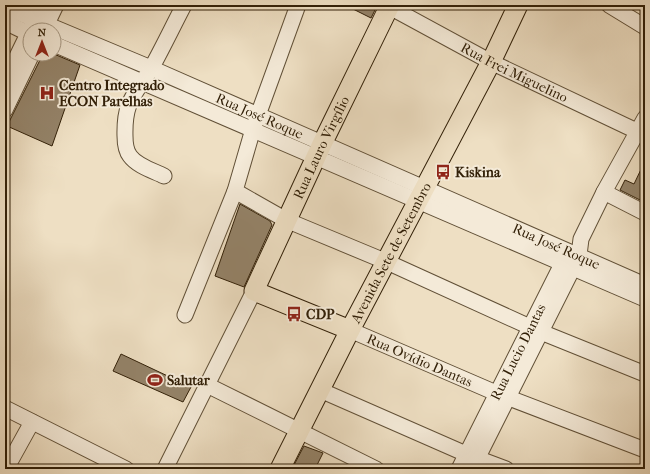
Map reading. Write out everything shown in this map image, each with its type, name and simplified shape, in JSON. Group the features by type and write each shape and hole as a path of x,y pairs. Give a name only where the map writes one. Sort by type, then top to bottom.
{"main road":[{"name":"Avenida Sete de Setembro","path":"280,469 350,330 491,62 518,5"},
{"name":"Rua Lauro Virgílio","path":"254,291 286,220 388,6"},
{"path":"254,291 350,330"}],"street":[{"path":"42,5 42,22"},
{"path":"44,22 56,5"},
{"path":"164,176 135,161 126,150 124,124 126,112 133,94 151,68 184,5"},
{"path":"185,315 241,195 253,129 298,5"},
{"path":"608,5 645,27"},
{"name":"Rua Frei Miguelino","path":"388,6 491,62 641,133"},
{"name":"Rua José Roque","path":"5,7 36,22"},
{"path":"5,22 22,30"},
{"name":"Rua José Roque","path":"62,33 151,68 258,115 319,150"},
{"path":"5,81 22,47"},
{"name":"Rua José Roque","path":"62,48 253,129 319,150 421,194 511,226 645,299"},
{"path":"5,110 28,62"},
{"name":"Rua Lucio Dantas","path":"459,469 472,460 604,192 641,133 645,118"},
{"path":"604,192 645,213"},
{"name":"Rua José Roque","path":"421,194 505,239 571,259 645,285"},
{"path":"241,195 286,220 387,262 535,330 645,374"},
{"path":"505,239 511,226"},
{"path":"165,469 254,291"},
{"name":"Rua Ovídio Dantas","path":"350,330 503,395 645,450"},
{"path":"207,385 299,431 358,465 376,469"},
{"path":"320,390 472,460 506,469"},
{"path":"5,408 126,469"},
{"path":"6,469 32,422"}],"building":[{"path":"345,5 375,5 377,6 371,18"},
{"name":"Centro Integrado ECON Parelhas","path":"62,57 80,65 52,146 7,126 39,62 62,62"},
{"path":"645,161 645,194 642,201 620,190 625,180 634,184"},
{"path":"240,204 270,221 272,225 244,287 215,276"},
{"name":"Salutar","path":"121,354 191,387 183,402 113,371"},
{"path":"304,446 323,453 315,469 303,469 294,465"}],"place":[{"name":"Centro Integrado ECON Parelhas","path":"47,93"},
{"name":"Kiskina","path":"443,172"},
{"name":"CDP","path":"294,314"},
{"name":"Salutar","path":"155,380"}]}
